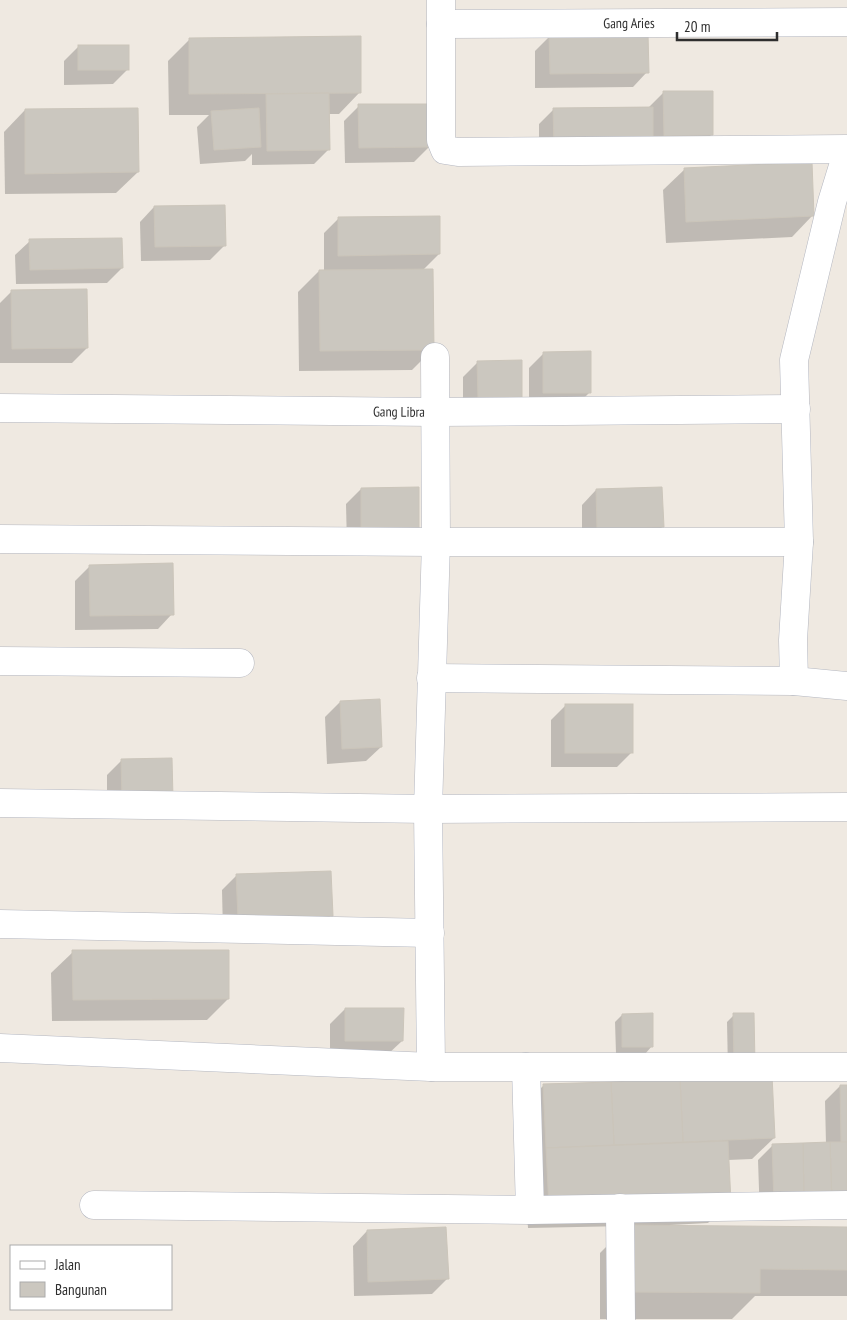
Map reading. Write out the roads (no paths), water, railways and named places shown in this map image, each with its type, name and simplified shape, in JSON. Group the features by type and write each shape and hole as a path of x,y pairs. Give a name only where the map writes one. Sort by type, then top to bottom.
{"street":[{"name":"Gang Aries","path":"441,12 847,22"},
{"path":"441,12 441,140 445,150 451,152 847,151 832,202 794,360 799,542 794,681"},
{"path":"431,1067 428,809 436,542 434,357"},
{"name":"Gang Libra","path":"0,408 435,412 796,409"},
{"path":"0,539 799,542"},
{"path":"0,661 240,663"},
{"path":"431,678 794,681 847,686"},
{"path":"0,803 428,809 847,807"},
{"path":"0,924 430,933"},
{"path":"0,1048 431,1067 847,1067"},
{"path":"526,1068 530,1210"},
{"path":"94,1205 530,1210 847,1205"},
{"path":"620,1208 621,1320"}]}
